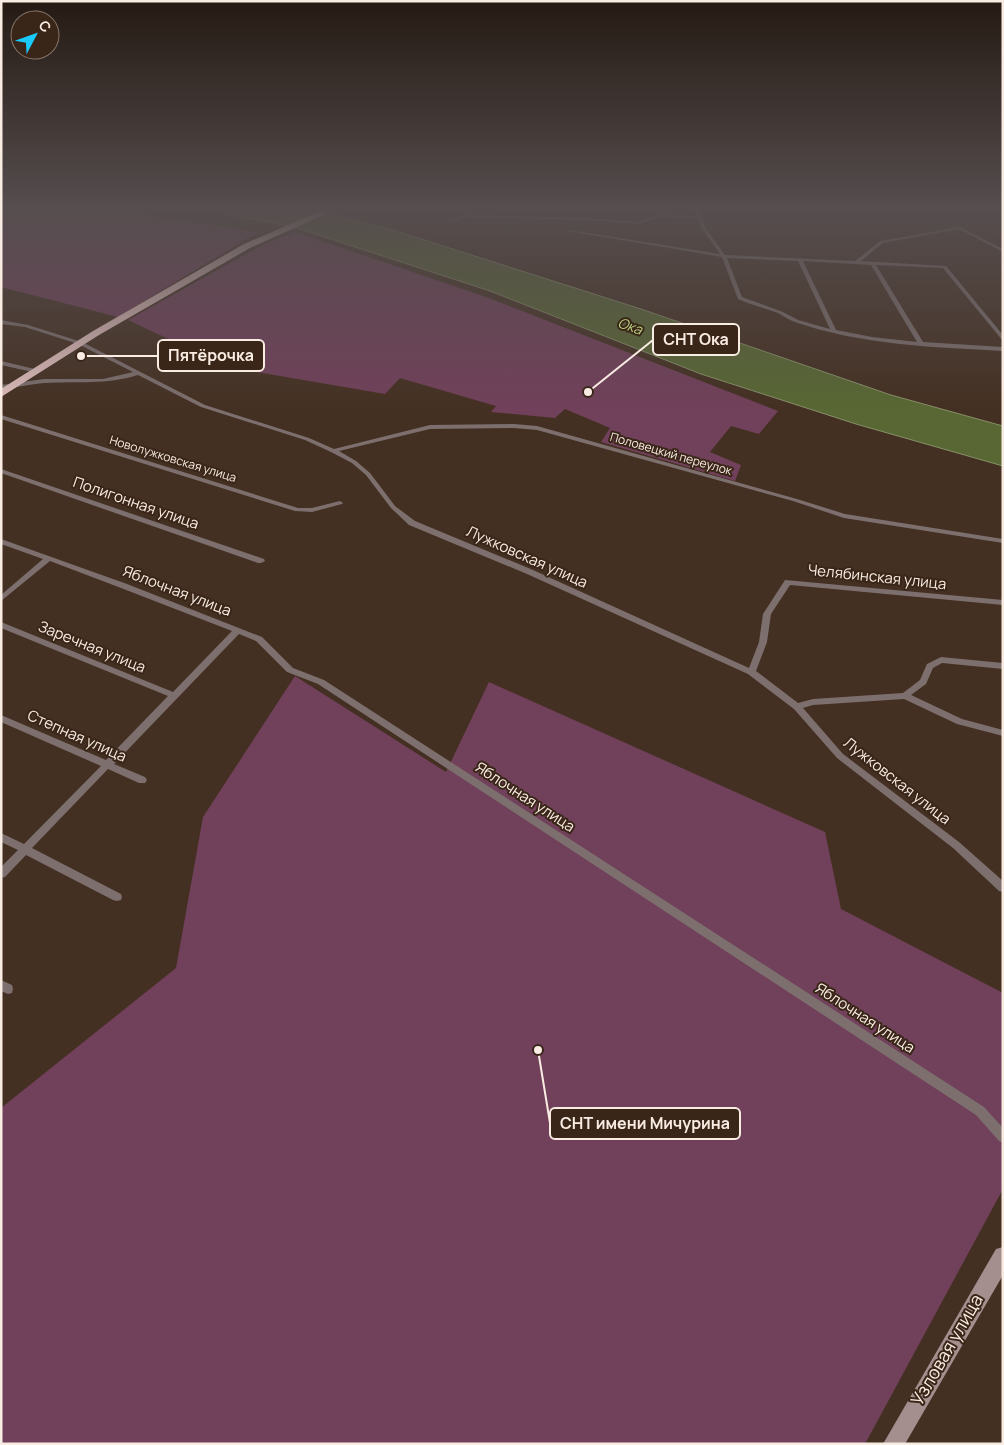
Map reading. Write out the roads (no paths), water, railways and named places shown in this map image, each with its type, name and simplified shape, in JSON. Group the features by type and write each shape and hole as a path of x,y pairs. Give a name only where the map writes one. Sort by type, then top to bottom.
{"highway":[{"path":"1,394 80,343 196,275"}],"street":[{"path":"731,275 740,298 750,304 783,314 793,320 834,332 879,340 1003,349"},
{"path":"807,275 834,332"},
{"path":"880,275 921,344"},
{"path":"951,275 1003,339"},
{"name":"Лужковская улица","path":"1,322 26,326 80,343 203,406 307,439 333,451 354,462 368,474 393,507 412,523 530,572 751,672 797,707 840,756 956,845 1003,888"},
{"path":"1,364 37,371"},
{"path":"1,387 12,387 42,381 118,380 137,372"},
{"name":"Новолужковская улица","path":"1,417 297,510 312,510 340,503"},
{"name":"Половецкий переулок","path":"333,451 430,427 538,428 795,500 844,516 1003,540"},
{"name":"Полигонная улица","path":"1,471 261,561"},
{"name":"Яблочная улица","path":"1,541 48,560 124,586 258,639 290,670 321,682 980,1111 1003,1137"},
{"path":"1,599 48,560"},
{"name":"Челябинская улица","path":"751,672 764,642 767,614 788,582 1003,603"},
{"name":"Заречная улица","path":"1,625 173,695"},
{"path":"1,874 108,766 173,695 237,631"},
{"path":"905,696 924,682 930,666 942,660 1003,666"},
{"path":"797,707 813,702 905,696 960,722 1003,733"},
{"name":"Степная улица","path":"1,718 142,780"},
{"path":"1,837 117,897"},
{"name":"Узловая улица","path":"893,1444 1003,1256"}],"water":[{"name":"Ока","path":"442,275 536,275 641,309 891,395 1003,426 1003,466 856,424 701,374 490,291"}],"place":[{"name":"Пятёрочка","path":"81,356"},
{"name":"СНТ Ока","path":"588,392"},
{"name":"СНТ имени Мичурина","path":"538,1050"}]}
